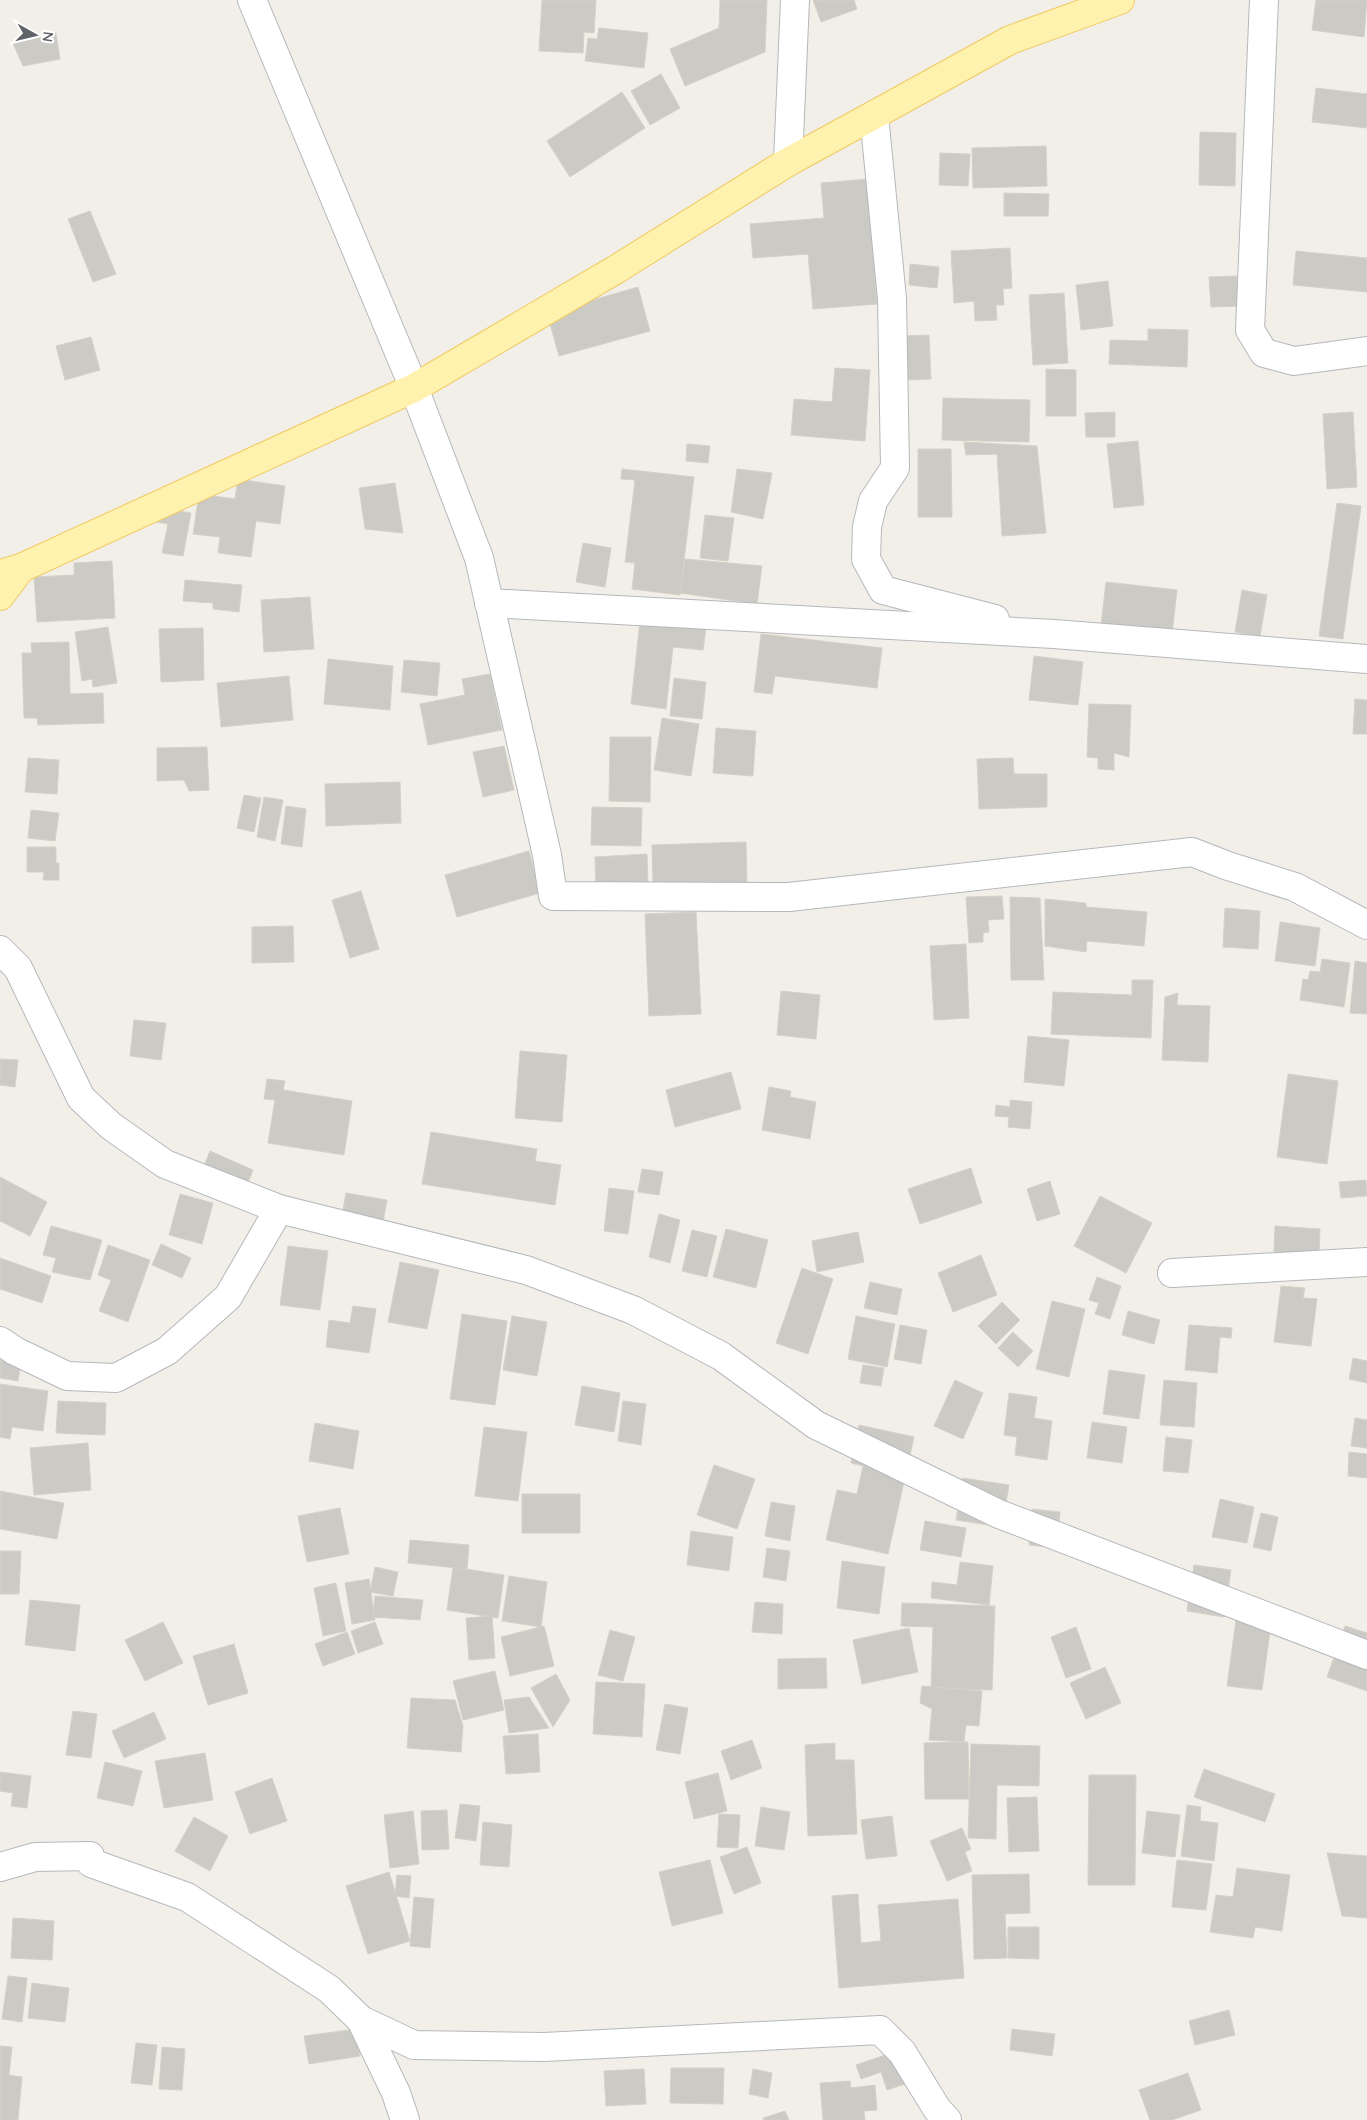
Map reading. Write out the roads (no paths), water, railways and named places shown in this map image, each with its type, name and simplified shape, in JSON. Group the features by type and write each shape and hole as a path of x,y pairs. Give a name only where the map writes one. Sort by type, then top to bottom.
{"main road":[{"path":"0,596 11,571 414,388 615,270 788,162 1010,40 1120,0"}],"street":[{"path":"252,0 414,388 479,558 547,855 553,896 789,898 1192,852 1228,866 1295,887 1367,925"},
{"path":"788,162 795,0"},
{"path":"1264,0 1250,330 1264,353 1294,360 1367,351"},
{"path":"874,115 892,299 895,468 873,501 867,527 866,559 883,590 1054,634"},
{"path":"489,603 1054,634 1367,658"},
{"path":"0,950 18,968 81,1098 112,1126 166,1164 279,1209 526,1270 633,1310 721,1356 816,1425 999,1514 1367,1655"},
{"path":"0,1341 15,1351 68,1376 116,1378 167,1351 228,1297 279,1209"},
{"path":"1172,1273 1367,1262"},
{"path":"0,1867 35,1857 90,1856 91,1864 188,1898 329,1989 361,2020 414,2046 544,2047 880,2030 902,2052 937,2109 948,2120"},
{"path":"361,2020 396,2093 405,2120"}]}
